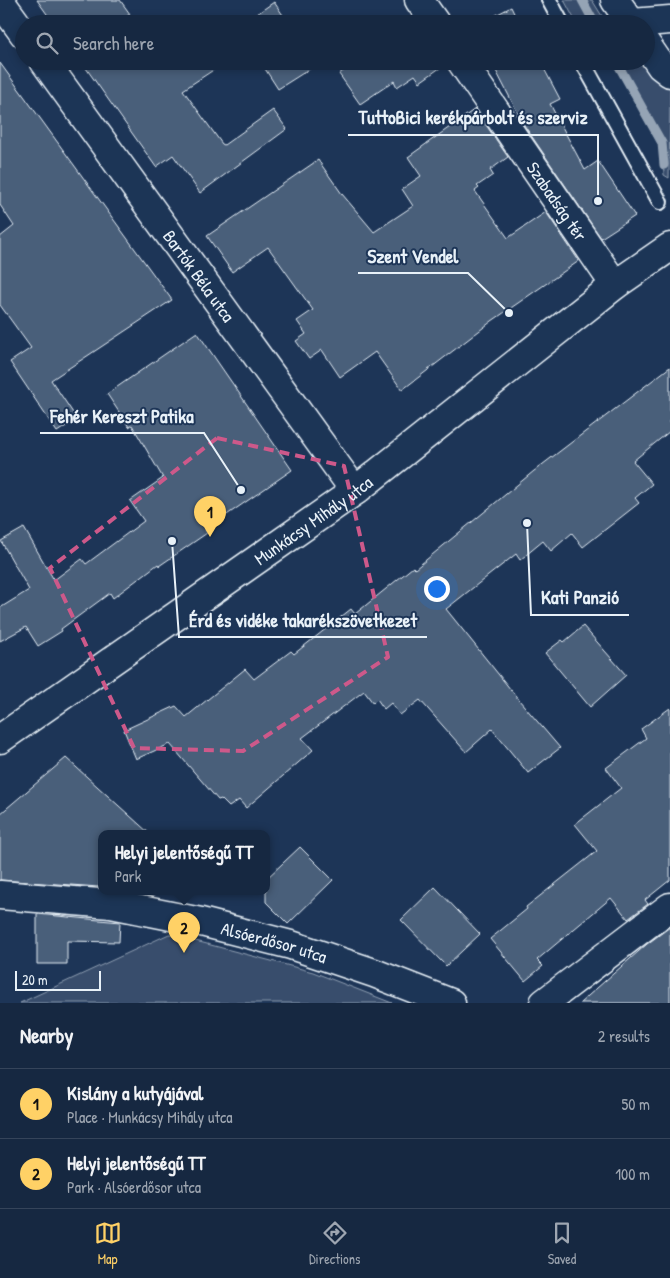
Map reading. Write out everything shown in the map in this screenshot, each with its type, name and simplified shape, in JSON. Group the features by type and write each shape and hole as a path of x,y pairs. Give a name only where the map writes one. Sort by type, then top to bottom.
{"street":[{"path":"419,0 430,15"},
{"path":"614,0 626,15"},
{"path":"0,1 15,22"},
{"path":"655,24 670,20"},
{"path":"655,38 670,45"},
{"path":"655,56 661,66 670,72"},
{"name":"Bartók Béla utca","path":"51,70 355,491"},
{"name":"Szabadság tér","path":"467,70 615,285"},
{"path":"615,285 670,247"},
{"name":"Munkácsy Mihály utca","path":"0,739 355,491 615,285"},
{"name":"Alsóerdősor utca","path":"0,896 111,904 201,922 291,945 374,973 451,1003"},
{"path":"544,1003 670,907"}],"lane":[{"path":"549,0 557,15"},
{"path":"587,70 660,202"}],"highlighted area":[{"path":"217,438 344,466 388,657 243,751 134,748 50,568"}],"shaded area":[{"path":"564,0 592,0 601,15 572,15"},
{"path":"617,70 652,70 670,85 669,178 664,175 663,152"},
{"path":"169,934 313,972 392,1003 20,1003"}],"building":[{"path":"37,0 120,0 130,14 129,15 48,15"},
{"path":"274,2 283,15 255,15"},
{"path":"511,7 515,15 496,15"},
{"path":"0,63 172,300 51,380 77,419 57,432 10,362 31,348 0,305 0,237 14,226 0,205"},
{"path":"87,70 213,70 183,90 222,144 224,145 273,110 287,129 200,193 173,155 156,167"},
{"path":"266,70 308,70 278,89"},
{"path":"345,70 437,70 420,82 415,75 397,87 394,81 360,104 339,74"},
{"path":"496,70 545,70 560,99 550,104 585,170 598,161 635,216 601,238 524,125"},
{"path":"475,109 508,157 490,170 493,175 477,186 479,188 475,191 508,238 546,212 579,261 492,321 402,390 375,352 340,377 322,350 309,359 296,341 306,334 297,321 313,310 268,247 232,272 207,236 318,160 342,194 374,232 413,206 402,189 421,176 408,157"},
{"path":"197,332 292,470 205,530 207,533 159,566 158,564 113,598 110,593 61,629 62,631 38,646 26,627 0,641 0,608 29,590 1,541 24,528 54,580 82,559 86,564 144,521 130,501 163,478 132,425 129,427 107,394"},
{"path":"670,367 670,431 633,461 652,484 635,498 639,503 583,547 572,533 551,551 543,541 520,560 516,554 446,609 560,748 528,773 492,729 466,752 420,700 400,715 391,703 384,709 377,699 373,703 364,691 302,738 313,750 246,808 239,800 229,807 221,799 218,800 170,744 136,759 124,730 176,706 186,717 245,669 254,679 291,651 294,654 351,609 355,614 413,567 415,569 534,471"},
{"path":"583,626 626,675 590,707 545,653 562,640 564,642"},
{"path":"670,708 670,880 645,900 648,904 628,919 611,898 537,960 543,966 525,981 490,939 527,909 526,907 597,851 575,824 621,788 606,768 646,738 641,729"},
{"path":"66,758 146,830 98,830 98,887 0,880 0,814"},
{"path":"300,847 333,880 288,924 266,902 266,895 270,895 270,875"},
{"path":"435,887 480,934 446,966 401,920"},
{"path":"37,914 120,922 119,942 67,941 67,964 37,964"},
{"path":"670,927 670,1003 580,1003 647,944"}],"waterway":[{"path":"582,0 590,15"},
{"path":"621,70 662,143 664,165"}],"place":[{"name":"TuttoBici kerékpárbolt és szerviz","path":"598,201"},
{"name":"Szent Vendel","path":"509,313"},
{"name":"Fehér Kereszt Patika","path":"241,490"},
{"name":"Kati Panzió","path":"527,523"},
{"name":"Kislány a kutyájával","path":"210,537"},
{"name":"Érd és vidéke takarékszövetkezet","path":"172,541"},
{"name":"Helyi jelentőségű TT","path":"184,953"}]}
